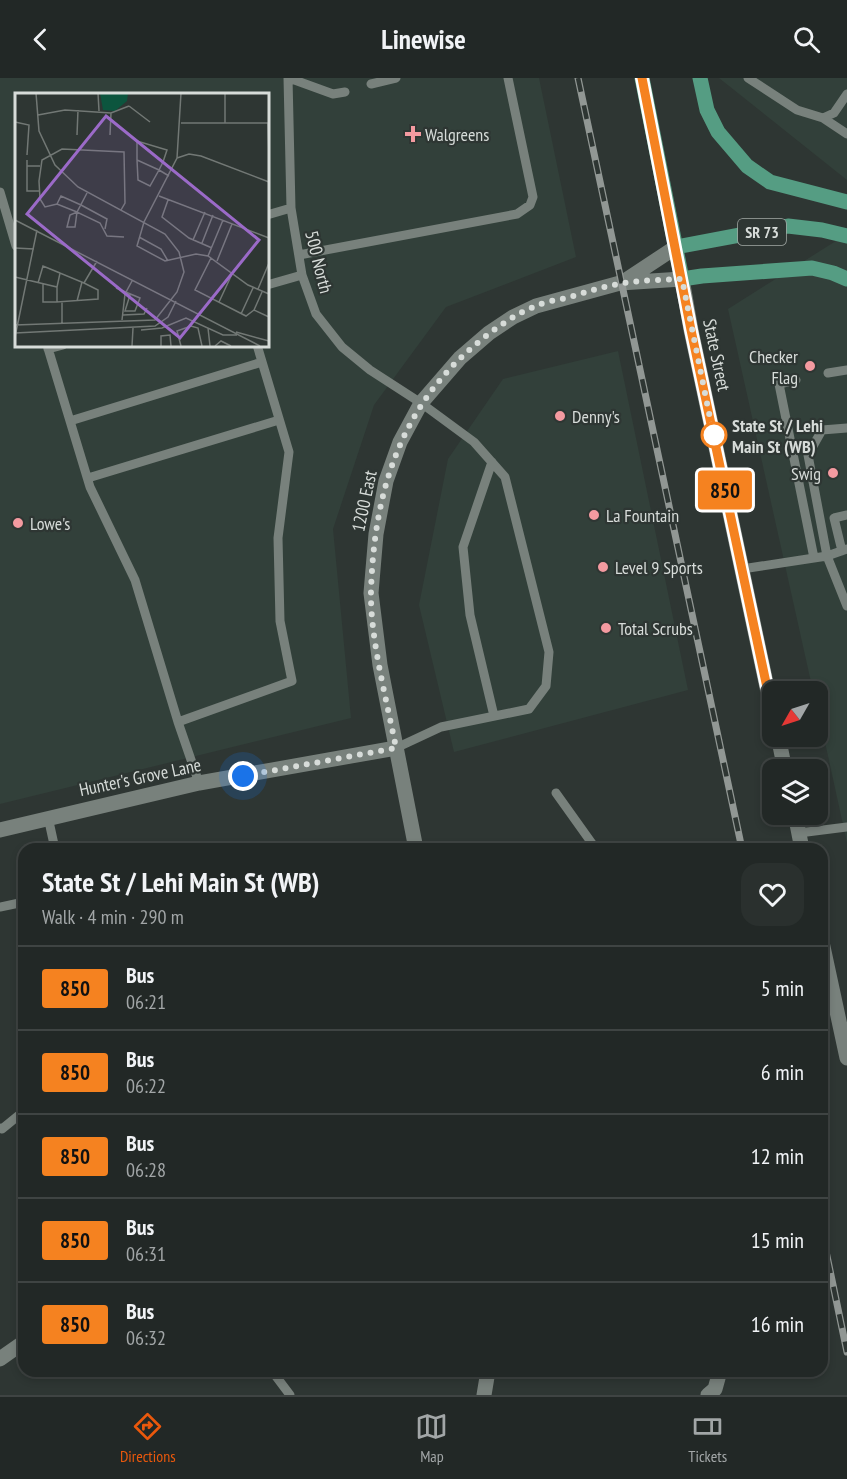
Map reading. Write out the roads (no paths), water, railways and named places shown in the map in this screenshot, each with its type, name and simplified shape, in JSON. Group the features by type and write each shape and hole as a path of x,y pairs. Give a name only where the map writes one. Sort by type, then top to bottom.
{"main road":[{"name":"State Street","path":"642,78 663,191 766,681"},
{"path":"700,78 707,110 718,132 747,166 770,182 847,202"},
{"name":"SR 73","path":"676,247 788,226 847,236"},
{"name":"1200 East","path":"620,283 676,247"},
{"name":"SR 73","path":"682,279 812,268 847,279"},
{"name":"1200 East","path":"415,843 380,665 371,593 376,534 386,482 400,442 421,403 460,358 489,333 513,317 536,306 620,283 682,279"},
{"name":"Hunter's Grove Lane","path":"0,830 199,783 396,748"},
{"path":"797,825 801,843"},
{"path":"828,970 847,1058"},
{"path":"0,1359 18,1346"},
{"path":"484,1395 487,1377"},
{"path":"708,1395 715,1389 718,1377"}],"lane":[{"path":"288,78 333,94 345,92"},
{"name":"500 North","path":"288,78 291,208 302,275 316,314 342,348 474,442 506,477 549,652 546,686 529,709 441,727 396,748"},
{"path":"371,84 396,78"},
{"path":"298,255 517,214 525,210 533,197 508,78"},
{"path":"748,78 797,110 824,118 847,134"},
{"path":"824,118 834,113 847,94"},
{"path":"0,192 15,243"},
{"path":"268,215 291,208"},
{"path":"268,285 302,275"},
{"path":"178,722 292,681 280,621 278,538 288,452 257,346"},
{"path":"47,347 88,478 135,580 199,783"},
{"path":"70,420 262,362"},
{"path":"828,373 847,370"},
{"path":"796,380 779,384 814,558"},
{"path":"88,478 279,420"},
{"path":"847,428 822,430 808,455 827,556 847,606"},
{"path":"492,462 463,547 470,615 494,716"},
{"path":"742,570 827,556 845,550 834,518 847,515"},
{"path":"556,793 592,843"},
{"path":"48,817 54,843"},
{"path":"799,833 847,827"},
{"path":"0,907 18,903"},
{"path":"0,1128 2,1129 18,1116"},
{"path":"276,1377 290,1395"}],"railway":[{"path":"578,78 741,843"},
{"path":"828,1261 847,1352"}],"place":[{"name":"Walgreens","path":"413,134"},
{"name":"Checker Flag","path":"810,366"},
{"name":"Denny's","path":"560,416"},
{"name":"State St / Lehi Main St (WB)","path":"714,435"},
{"name":"Swig","path":"833,473"},
{"name":"La Fountain","path":"594,515"},
{"name":"Lowe's","path":"18,523"},
{"name":"Level 9 Sports","path":"603,567"},
{"name":"Total Scrubs","path":"606,628"}]}
